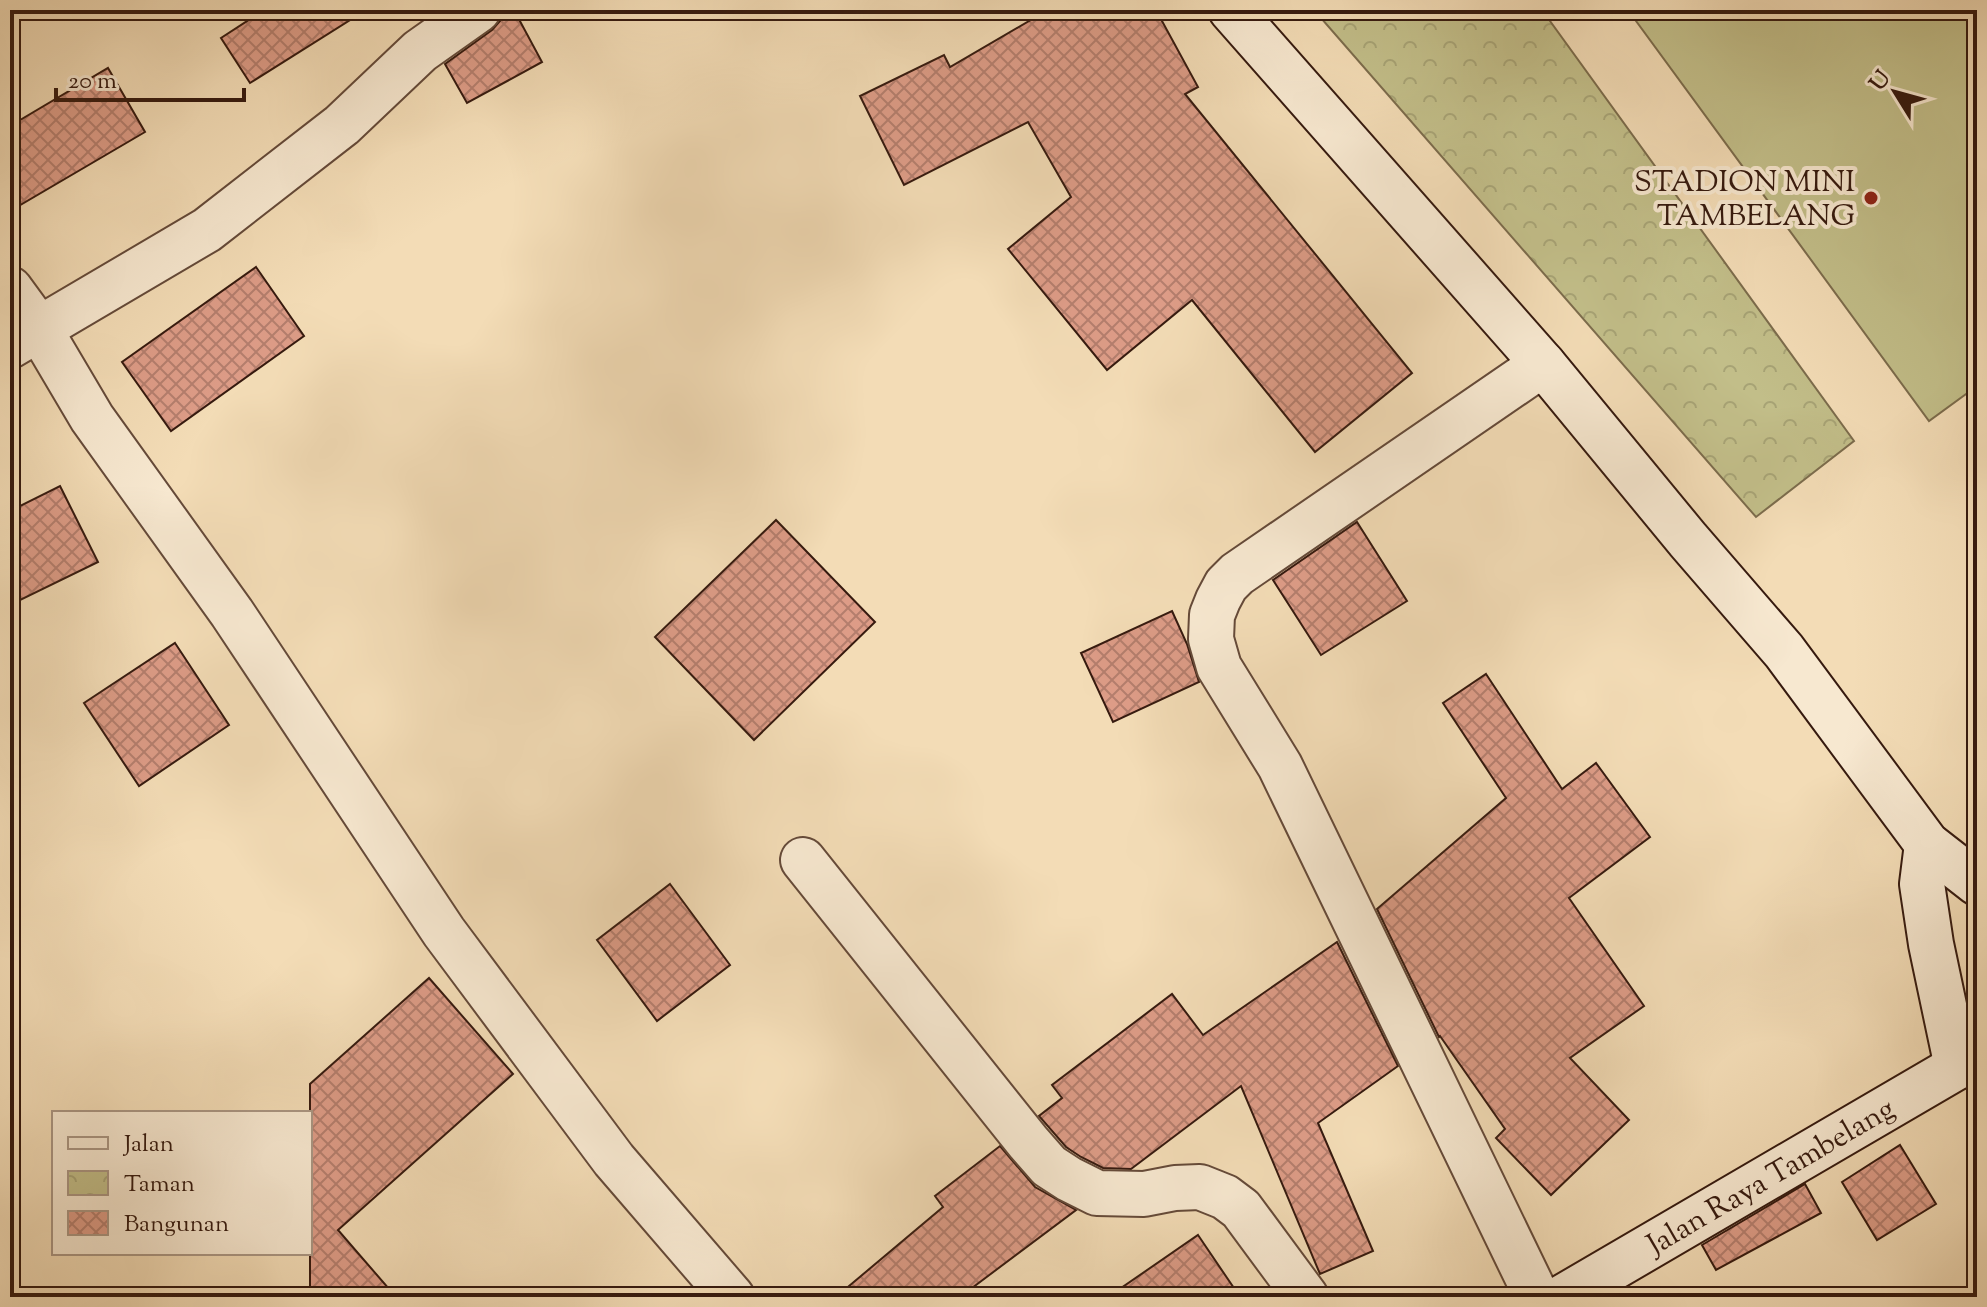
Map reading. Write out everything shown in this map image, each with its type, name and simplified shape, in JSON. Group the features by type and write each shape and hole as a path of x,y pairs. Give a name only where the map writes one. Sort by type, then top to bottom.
{"street":[{"path":"25,338 207,230 342,125 420,51 478,10"},
{"path":"1231,10 1543,364 1784,651 1927,844 1977,883"},
{"path":"10,289 25,338 92,418 232,613 444,932 614,1160 732,1297"},
{"path":"1537,1297 1280,766 1219,667 1211,639 1212,615 1218,600 1237,574 1543,364"},
{"path":"1927,844 1922,884 1931,944 1967,1060"},
{"path":"803,860 1049,1166 1097,1193 1144,1194 1200,1187 1225,1197 1241,1209 1306,1297"},
{"name":"Jalan Raya Tambelang","path":"1563,1297 1967,1060"}],"green space":[{"path":"1314,10 1542,10 1854,441 1756,517"},
{"name":"STADION MINI TAMBELANG","path":"1628,10 1977,10 1977,386 1929,421"}],"building":[{"path":"264,10 366,10 250,83 221,38"},
{"path":"503,10 514,10 542,62 467,103 445,64 492,30 500,21"},
{"path":"1048,10 1156,10 1198,87 1185,94 1412,373 1315,452 1192,300 1107,370 1008,249 1071,197 1028,122 904,185 860,96 944,55 950,67"},
{"path":"108,68 145,132 10,211 10,126"},
{"path":"256,267 304,336 171,431 122,362"},
{"path":"60,486 98,562 10,605 10,511"},
{"path":"776,520 875,622 754,740 655,637"},
{"path":"1357,522 1407,601 1321,655 1273,580"},
{"path":"1172,611 1199,682 1113,722 1081,653"},
{"path":"175,643 229,725 139,786 84,703"},
{"path":"1486,674 1562,789 1596,763 1650,837 1569,898 1644,1006 1570,1058 1629,1120 1551,1195 1496,1138 1505,1129 1439,1037 1377,909 1506,798 1443,703"},
{"path":"670,884 730,965 657,1021 597,940"},
{"path":"1337,942 1398,1066 1318,1123 1373,1251 1320,1274 1241,1086 1131,1169 1103,1168 1081,1157 1066,1147 1039,1116 1062,1098 1052,1085 1172,994 1203,1035"},
{"path":"429,978 513,1074 338,1230 396,1297 310,1297 310,1084"},
{"path":"1900,1145 1936,1204 1877,1240 1842,1182"},
{"path":"1000,1146 1035,1187 1076,1210 960,1297 836,1297 943,1207 935,1196"},
{"path":"1805,1184 1821,1213 1716,1270 1702,1245"},
{"path":"1198,1235 1240,1297 1108,1297"}],"place":[{"name":"STADION MINI TAMBELANG","path":"1871,198"}]}
